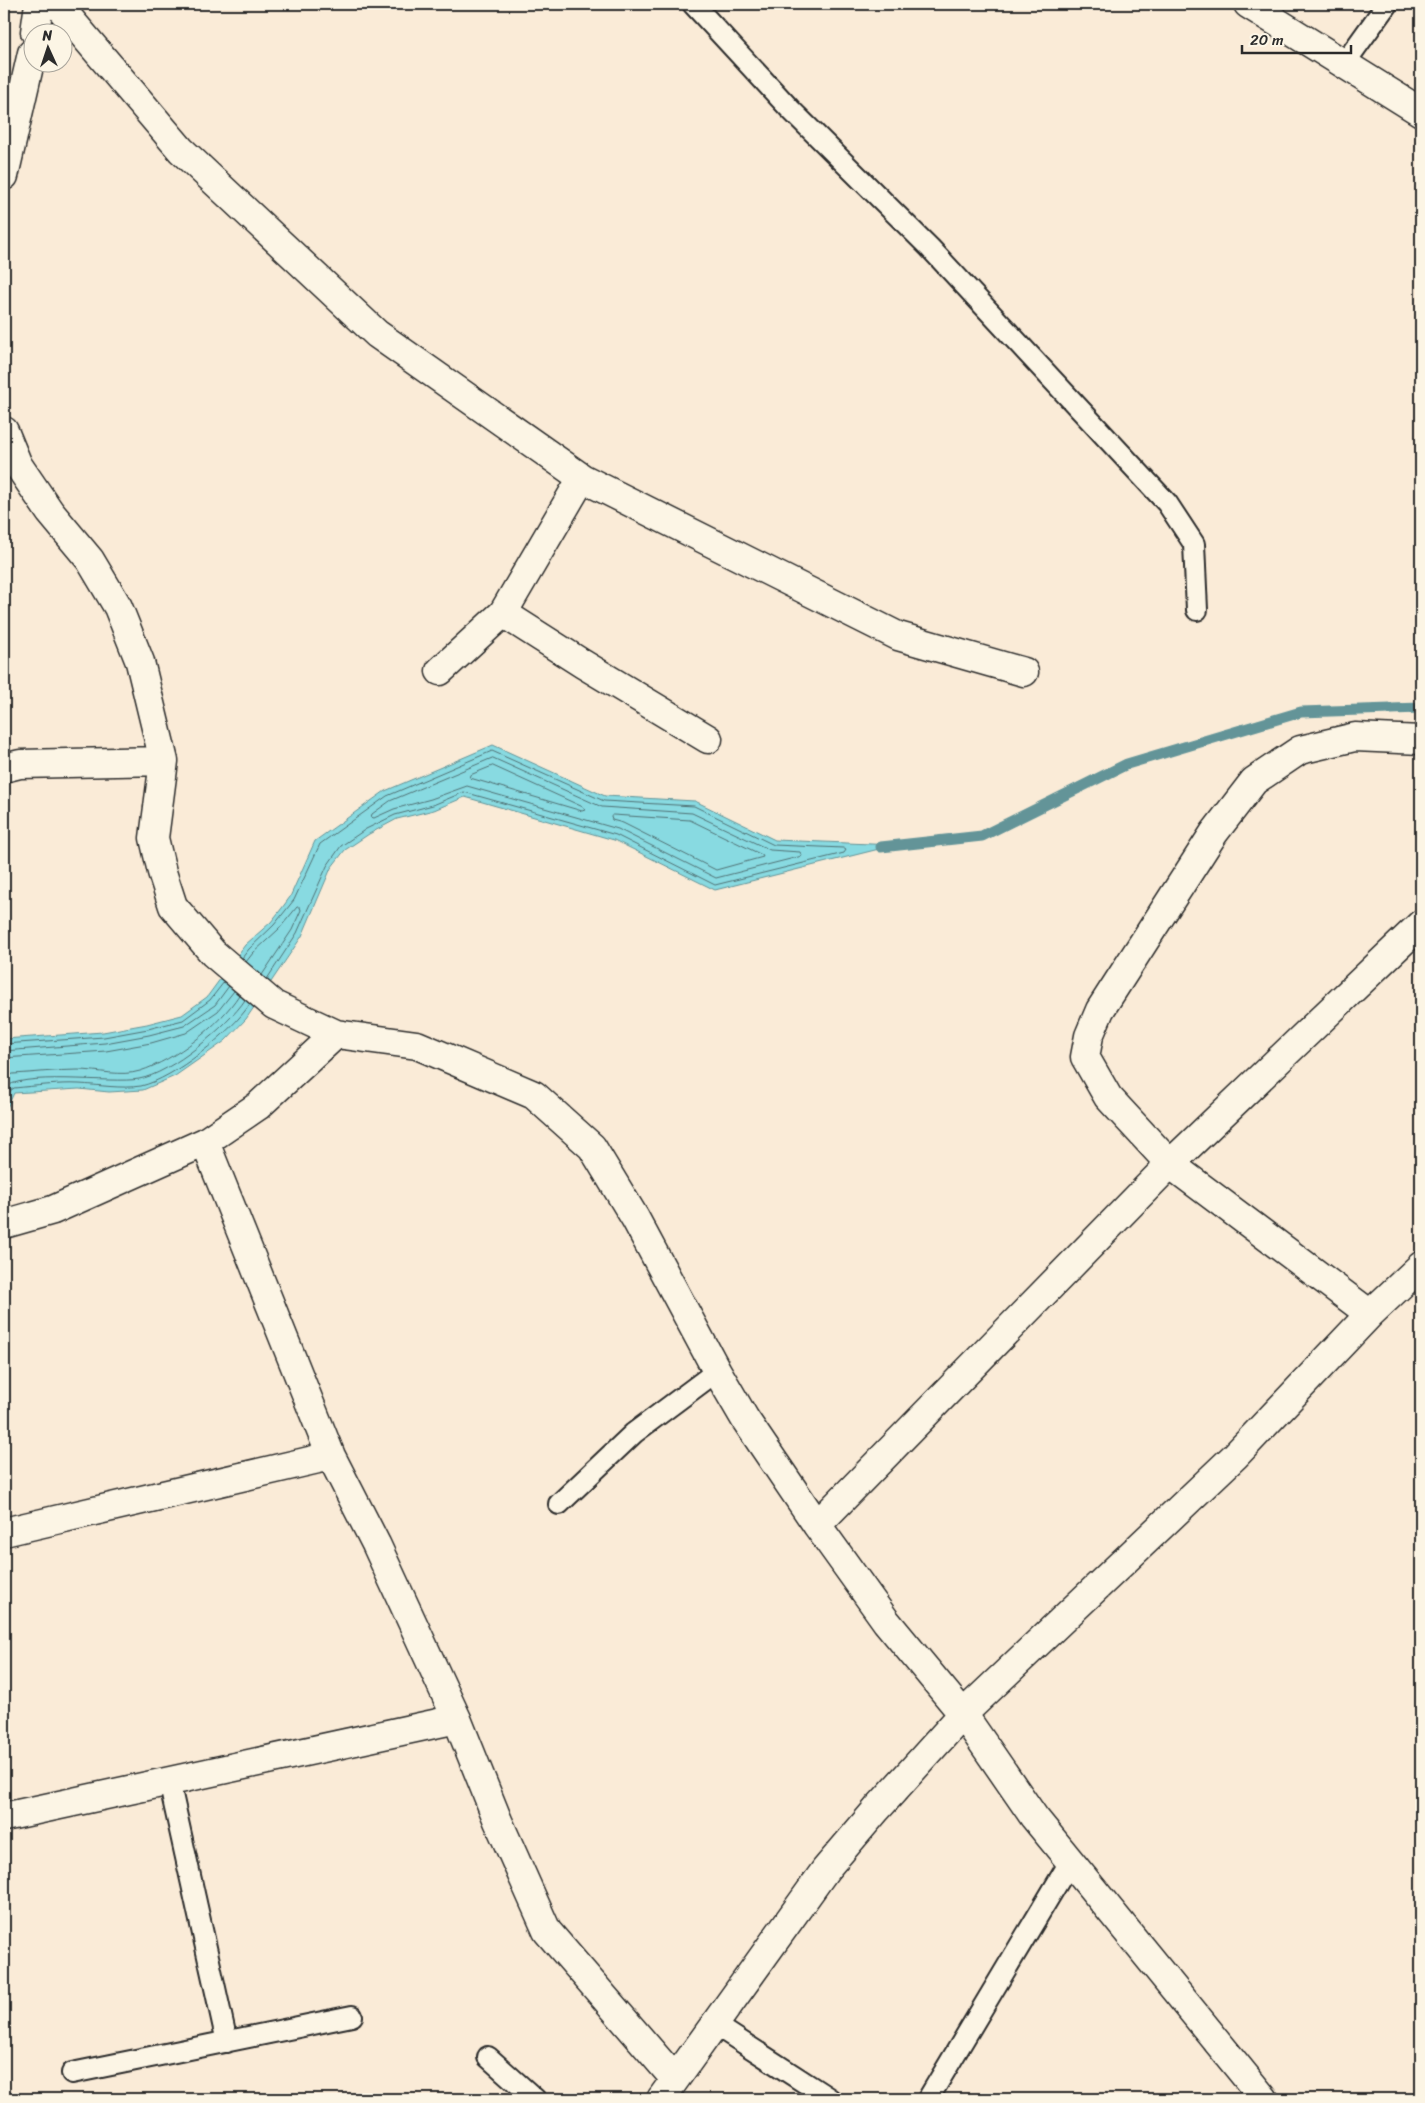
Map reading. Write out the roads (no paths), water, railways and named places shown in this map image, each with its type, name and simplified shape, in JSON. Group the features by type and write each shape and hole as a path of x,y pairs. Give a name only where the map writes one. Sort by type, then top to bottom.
{"street":[{"path":"36,22 39,4"},
{"path":"57,4 181,150 377,334 582,478 898,636 1024,672"},
{"path":"1248,4 1421,112"},
{"path":"4,176 28,72"},
{"path":"4,431 18,465 50,512 90,560 118,607 140,662 164,761 154,838 173,906 213,953 274,1005 336,1034 417,1045 534,1095 592,1147 640,1226 717,1371 745,1419 817,1525 886,1621 963,1714 1034,1817 1264,2099"},
{"path":"440,671 502,613 582,478"},
{"path":"502,613 582,664 708,739"},
{"path":"1370,1314 1170,1164 1108,1097 1085,1057 1089,1036 1100,1010 1214,833 1254,781 1300,750 1355,737 1421,740"},
{"path":"4,768 20,764 164,761"},
{"path":"817,1525 1170,1164 1421,924"},
{"path":"4,1224 53,1210 205,1142 258,1106 336,1034"},
{"path":"205,1142 331,1456 376,1544 457,1718 498,1821 547,1931 668,2089 826,1869 877,1809 963,1714 1235,1456 1370,1314 1421,1266"},
{"path":"4,1532 331,1456"},
{"path":"4,1817 457,1718"}],"lane":[{"path":"693,4 790,108 930,248 1167,503 1194,544 1197,610"},
{"path":"1344,64 1387,4"},
{"path":"559,1504 634,1433 717,1371"},
{"path":"169,1781 227,2042"},
{"path":"928,2099 1070,1862"},
{"path":"72,2073 352,2016"},
{"path":"714,2024 830,2099"},
{"path":"488,2057 536,2099"}],"water":[{"path":"493,745 605,796 695,801 775,840 895,845 715,890 614,840 465,797 434,810 397,819 345,850 331,868 302,936 246,1019 225,1041 175,1076 143,1090 109,1092 79,1089 14,1093 4,1114 4,1039 103,1032 182,1015 207,997 245,945 271,922 282,908 290,897 315,841 385,791"}],"waterway":[{"path":"881,847 982,836 1127,764 1301,712 1421,708"}]}
